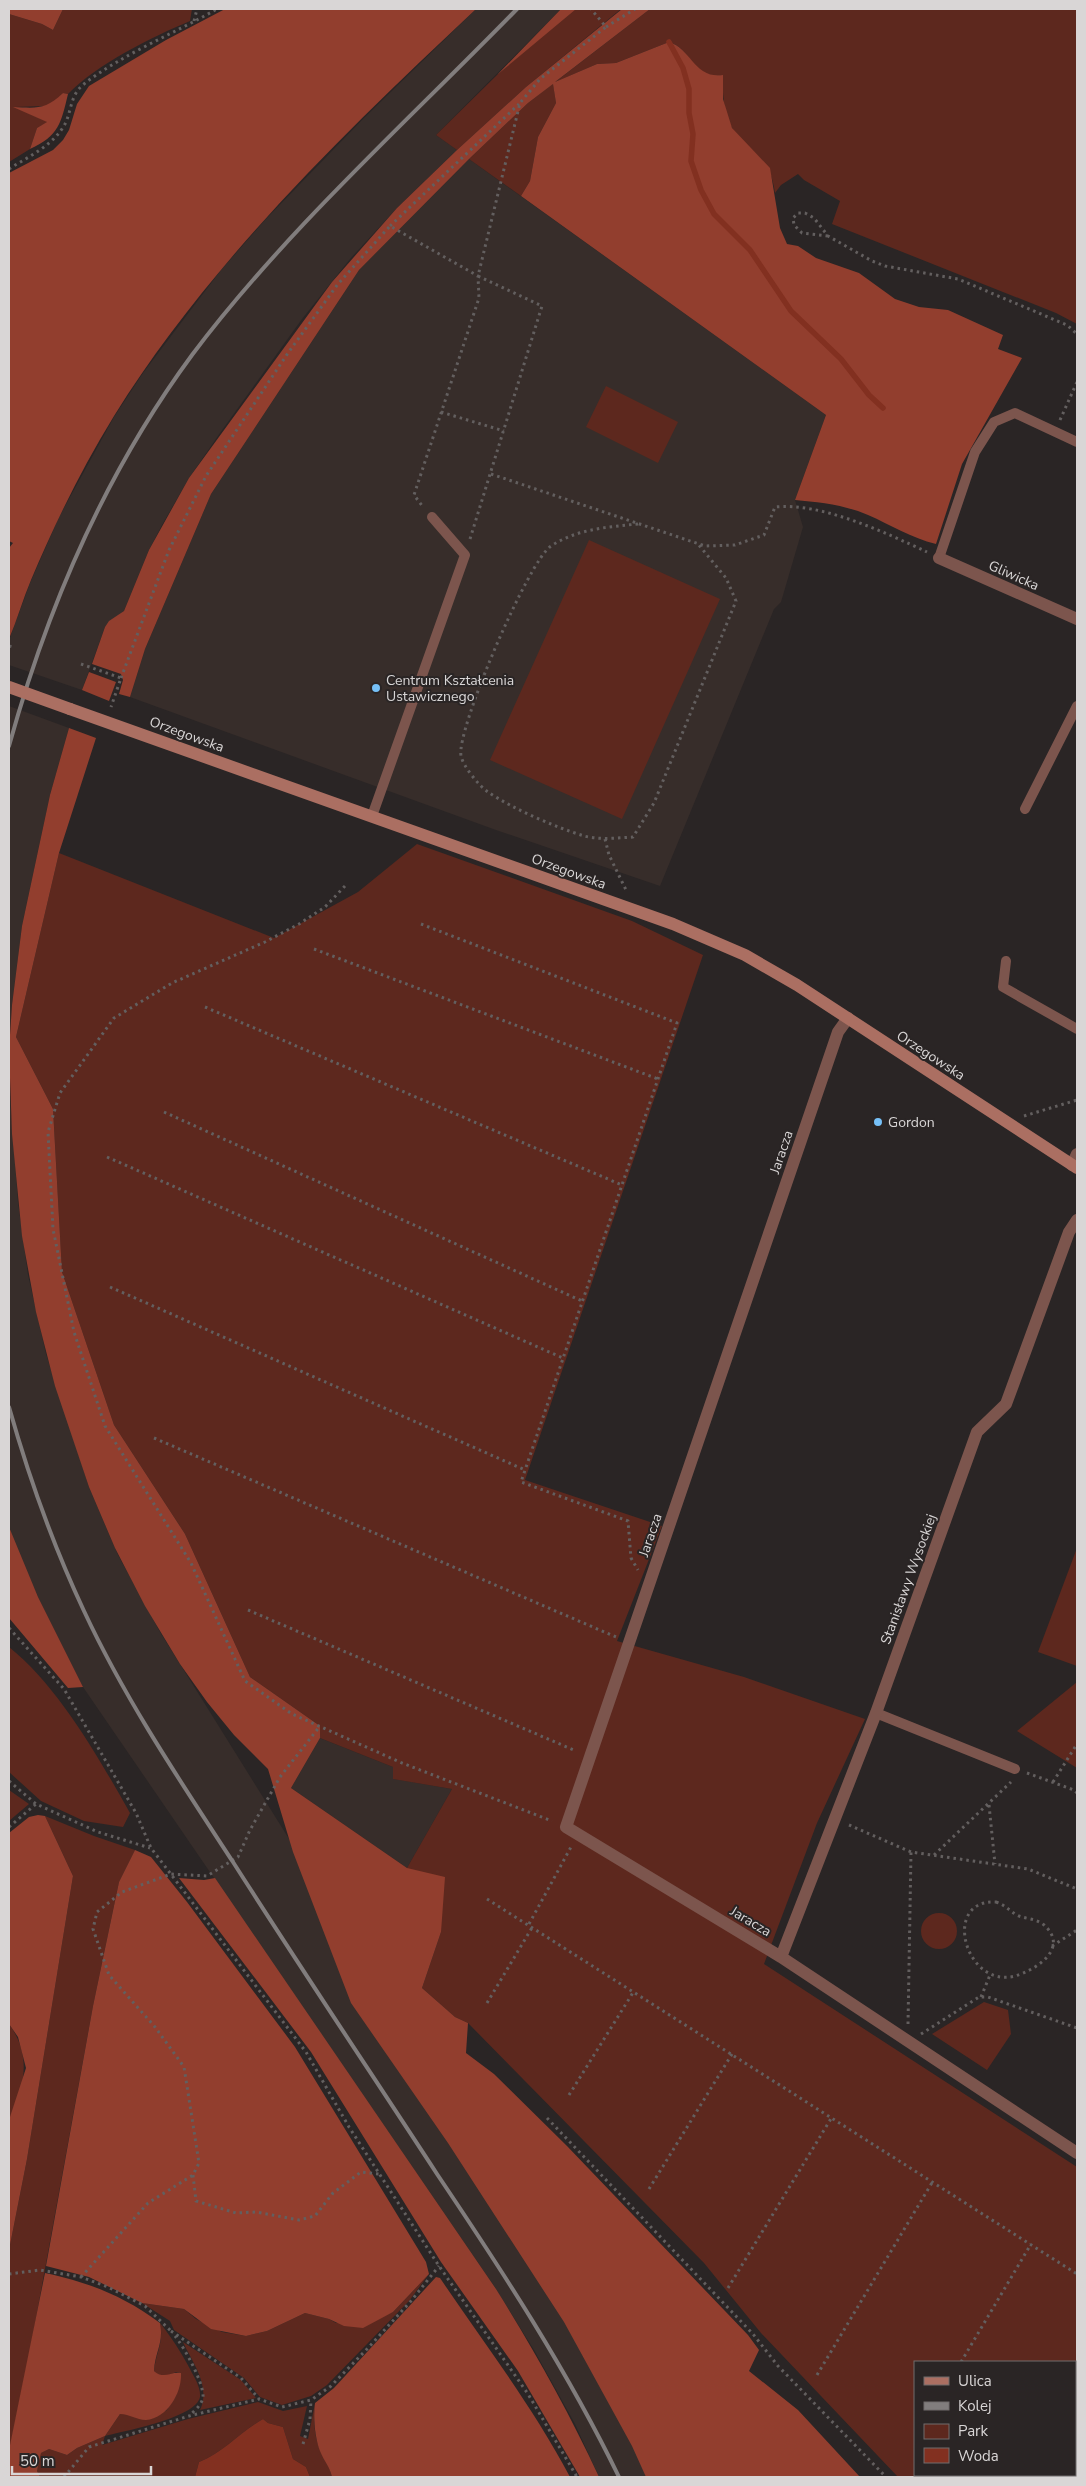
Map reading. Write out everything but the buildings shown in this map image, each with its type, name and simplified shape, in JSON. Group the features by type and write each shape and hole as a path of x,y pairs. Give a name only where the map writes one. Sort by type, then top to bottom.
{"street":[{"name":"Gliwicka","path":"939,558 1077,619"},
{"name":"Orzegowska","path":"9,687 709,938 745,955 1076,1162"},
{"name":"Jaracza","path":"848,1018 838,1032 566,1827 781,1957 1077,2153"},
{"name":"Stanisławy Wysockiej","path":"781,1957 876,1713 977,1432 1006,1404 1070,1232 1077,1220"}],"lane":[{"path":"939,558 975,452 994,422 1016,413 1077,442"},
{"path":"372,816 465,555 432,518"},
{"path":"1026,809 1077,706"},
{"path":"1006,961 1004,987 1077,1029"},
{"path":"876,1713 1015,1769"}],"path":[{"path":"194,22 197,9"},
{"path":"9,169 53,141 65,123 72,98 84,84 165,36 217,9"},
{"path":"591,9 606,27"},
{"path":"111,707 168,550 206,476 288,353 333,292 390,226 520,103 540,79 606,27 635,9"},
{"path":"432,518 414,495 479,298 478,276 520,103"},
{"path":"828,236 802,234 794,225 793,218 798,213 805,213 814,218 828,236 847,249 885,266 968,283 1062,322 1077,334"},
{"path":"390,226 478,276 542,306 465,555"},
{"path":"1055,432 1077,382"},
{"path":"441,412 504,431"},
{"path":"491,474 705,546 735,545 764,535 775,508 793,505 869,525 939,558"},
{"path":"638,524 577,533 549,547 533,568 494,652 463,732 461,756 476,781 487,792 542,819 585,836 605,839 633,837 654,803 736,601 726,578 698,544"},
{"path":"81,664 121,678"},
{"path":"605,839 609,855 628,894"},
{"path":"345,886 324,907 298,924 265,942 172,983 114,1018 60,1094 48,1132 54,1229 74,1332 105,1426 191,1563 245,1681 292,1714 402,1763 566,1827"},
{"path":"421,924 676,1023 521,1482 628,1521 631,1558 643,1575 652,1578"},
{"path":"314,949 658,1079"},
{"path":"205,1007 622,1185"},
{"path":"1024,1116 1077,1100"},
{"path":"164,1112 582,1301"},
{"path":"107,1157 563,1358"},
{"path":"110,1287 525,1470"},
{"path":"154,1438 616,1637"},
{"path":"248,1610 576,1751"},
{"path":"9,1628 64,1689 136,1813 151,1848 306,2052 349,2127 439,2266 528,2394 577,2477"},
{"path":"80,2277 148,2203 193,2175 199,2163 184,2067 155,2027 109,1975 93,1929 97,1912 122,1892 171,1874 207,1876 238,1857 250,1830 280,1777 320,1726"},
{"path":"1053,1782 1077,1744"},
{"path":"934,1856 1011,1784 1015,1769 1053,1782 1077,1793"},
{"path":"9,1781 36,1804 98,1832 151,1848"},
{"path":"9,1827 36,1804"},
{"path":"989,1804 995,1864"},
{"path":"835,1819 911,1852 1028,1869 1077,1889"},
{"path":"487,2003 531,1925 578,1834"},
{"path":"908,2025 911,1852"},
{"path":"487,1899 634,1990 1077,2274"},
{"path":"1052,1946 1051,1936 1043,1925 1020,1916 1001,1904 992,1902 980,1905 968,1916 963,1937 972,1956 990,1975 1005,1977 1030,1971 1044,1962 1052,1946 1077,1930"},
{"path":"980,1997 990,1975"},
{"path":"569,2095 634,1990"},
{"path":"922,2034 980,1997 988,1997 1077,2028"},
{"path":"649,2189 732,2054"},
{"path":"728,2288 832,2117"},
{"path":"547,2118 753,2334 778,2366 886,2477"},
{"path":"193,2175 196,2201 236,2213 256,2212 299,2220 314,2216 333,2193 361,2172 380,2174"},
{"path":"817,2375 933,2181"},
{"path":"962,2361 1031,2244"},
{"path":"171,2331 241,2378 259,2399 282,2407 311,2400 331,2386 368,2348 411,2301 439,2266"},
{"path":"9,2274 40,2270 80,2277 108,2287 145,2306 178,2340 202,2387 203,2399 198,2408 188,2416"},
{"path":"64,2477 89,2447 188,2416 259,2399"},
{"path":"303,2444 310,2419 311,2400"}],"shaded area":[{"path":"9,9 63,9 53,30 42,24 9,14"},
{"path":"225,9 476,9 329,151 282,201 192,305 151,360 114,416 70,496 31,580 9,639 9,548 13,543 9,541 9,173 53,150 63,140 69,130 77,104 89,86 166,40"},
{"path":"476,9 561,9 436,135 457,150 397,208 350,259 302,319 220,433 189,478 162,525 149,550 124,611 105,627 82,690 9,665 9,640 30,583 59,517 114,417 143,373 221,270 265,220 362,120"},
{"path":"561,9 576,9 497,75"},
{"path":"622,9 650,9 555,82 597,64 616,63 669,42 677,46 706,73 723,75 723,99 732,128 770,168 780,228 787,244 798,246 816,258 859,273 895,299 919,307 948,310 1003,335 998,349 1022,358 962,464 936,544 901,531 868,515 841,506 795,500 826,415 521,196 530,181 538,137 556,103 553,84 528,103 469,159 359,270 211,494 145,649 130,697 119,694 123,680 121,674 92,664 105,627 109,621 124,611 149,550 189,478 332,282 397,208 457,150 526,87"},
{"path":"63,93 68,94 61,121 57,128 47,139 30,149 37,128 47,122 13,107 40,107 57,99"},
{"path":"469,159 826,415 795,500 803,527 781,602 774,609 660,886 496,830 130,697 145,649 211,494 359,270"},
{"path":"89,672 116,682 109,701 82,690"},
{"path":"9,706 69,728 50,795 22,926 12,1005 9,1050"},
{"path":"69,728 96,738 59,853 16,1037 53,1109 62,1272 114,1425 185,1534 250,1677 320,1726 320,1738 291,1788 407,1868 445,1877 441,1932 422,1988 455,2017 468,2023 466,2053 494,2074 567,2146 748,2335 759,2350 749,2371 798,2410 860,2477 646,2477 632,2446 564,2322 448,2143 351,2003 293,1852 268,1769 234,1735 207,1702 180,1664 145,1606 115,1548 89,1487 55,1386 36,1312 22,1236 12,1134 9,1050 12,1005 22,926 50,795"},
{"path":"9,1050 10,1096 18,1202 28,1275 46,1354 89,1487 118,1555 160,1632 548,2254 668,2477 599,2477 575,2424 534,2350 496,2289 83,1687 38,1597 9,1527"},
{"path":"9,1527 38,1597 83,1687 68,1688 9,1618"},
{"path":"320,1738 393,1767 394,1779 452,1789 407,1868 291,1788"},
{"path":"45,1816 73,1876 27,2159 9,2250 9,2120 26,2068 18,2037 9,2024 9,1833 29,1817"},
{"path":"135,1850 151,1857 187,1902 295,2047 426,2262 429,2274 393,2312 363,2328 344,2326 329,2319 305,2313 267,2331 246,2336 211,2329 184,2309 142,2303 89,2277 46,2266 93,2006 119,1882"},
{"path":"179,1878 204,1880 215,1878 496,2289 576,2429 599,2477 580,2477 518,2371 441,2262 311,2052"},
{"path":"45,2273 77,2281 105,2291 146,2313 160,2323 161,2336 154,2371 161,2375 181,2373 181,2380 172,2403 154,2418 146,2420 120,2414 105,2436 77,2448 67,2455 49,2449 41,2453 37,2471 40,2477 9,2477 9,2450"},
{"path":"436,2277 440,2278 508,2376 556,2451 570,2477 332,2477 317,2440 314,2421 315,2403 334,2388"}],"green space":[{"path":"63,9 192,9 190,21 142,43 109,62 68,94 63,93 56,101 46,106 15,107 48,122 37,128 30,149 9,162 9,14 42,24 53,30"},
{"path":"573,9 621,9 526,87 457,150 436,135 497,75"},
{"path":"650,9 1077,9 1077,324 1056,313 832,224 840,201 804,180 798,174 781,185 775,193 772,179 763,161 738,138 729,122 724,102 722,75 704,73 683,51 669,42 616,63 597,64 555,82"},
{"path":"553,84 556,103 538,137 530,181 521,196 469,159 528,103"},
{"path":"606,386 678,422 658,463 586,427"},
{"path":"589,540 720,599 622,819 490,760"},
{"path":"417,844 632,921 703,955 525,1480 662,1526 617,1641 744,1677 865,1719 817,1823 764,1964 1077,2167 1077,2477 898,2477 761,2333 704,2263 468,2023 455,2017 422,1988 441,1932 407,1868 452,1789 393,1779 393,1767 320,1738 320,1726 250,1677 185,1534 114,1425 62,1272 53,1109 16,1037 59,853 274,938 358,892"},
{"path":"1077,1548 1077,1666 1038,1652"},
{"path":"9,1647 27,1663 61,1702 105,1769 130,1813 123,1827 84,1821 41,1801 9,1772"},
{"path":"1077,1682 1077,1768 1017,1731"},
{"path":"9,1790 29,1804 9,1821"},
{"path":"45,1816 135,1850 119,1882 93,2006 32,2340 9,2452 9,2250 27,2159 73,1876"},
{"path":"939,1913 952,1918 957,1931 952,1944 939,1949 926,1944 921,1931 926,1918"},
{"path":"984,2002 1008,2010 1011,2034 987,2070 932,2034"},
{"path":"9,2024 21,2048 24,2071 19,2095 9,2120"},
{"path":"429,2274 409,2301 327,2385 311,2396 282,2405 260,2397 244,2378 174,2330 170,2321 142,2303 184,2309 196,2319 222,2332 246,2336 267,2331 305,2313 329,2319 336,2323 377,2319 393,2312"},
{"path":"160,2323 190,2369 198,2386 200,2397 196,2404 173,2417 105,2436 120,2414 166,2411 176,2396 181,2373 176,2372 162,2375 154,2371 160,2342"},
{"path":"183,2342 241,2380 256,2398 200,2410 203,2401 202,2384 196,2367"},
{"path":"258,2402 283,2411 307,2406 300,2436 308,2439 315,2403 315,2434 332,2477 310,2477 306,2467 293,2459 283,2427 268,2423 263,2419 224,2448 199,2462 195,2477 40,2477 37,2471 41,2453 49,2449 67,2455 77,2448 105,2436 102,2445 188,2419"}],"water":[{"path":"263,2419 268,2423 283,2427 293,2459 306,2467 310,2477 195,2477 199,2462 224,2448"}],"waterway":[{"path":"669,42 683,68 689,89 689,113 693,134 691,161 701,190 714,214 750,250 791,311 841,359 869,395 883,408"}],"railway":[{"path":"9,746 42,642 82,542 132,446 192,355 228,309 307,220 517,9"},
{"path":"9,1407 33,1485 62,1561 100,1644 135,1708 173,1770 510,2285 578,2398 619,2477"}],"place":[{"name":"Centrum Kształcenia Ustawicznego","path":"376,688"},
{"name":"Gordon","path":"878,1122"}]}
